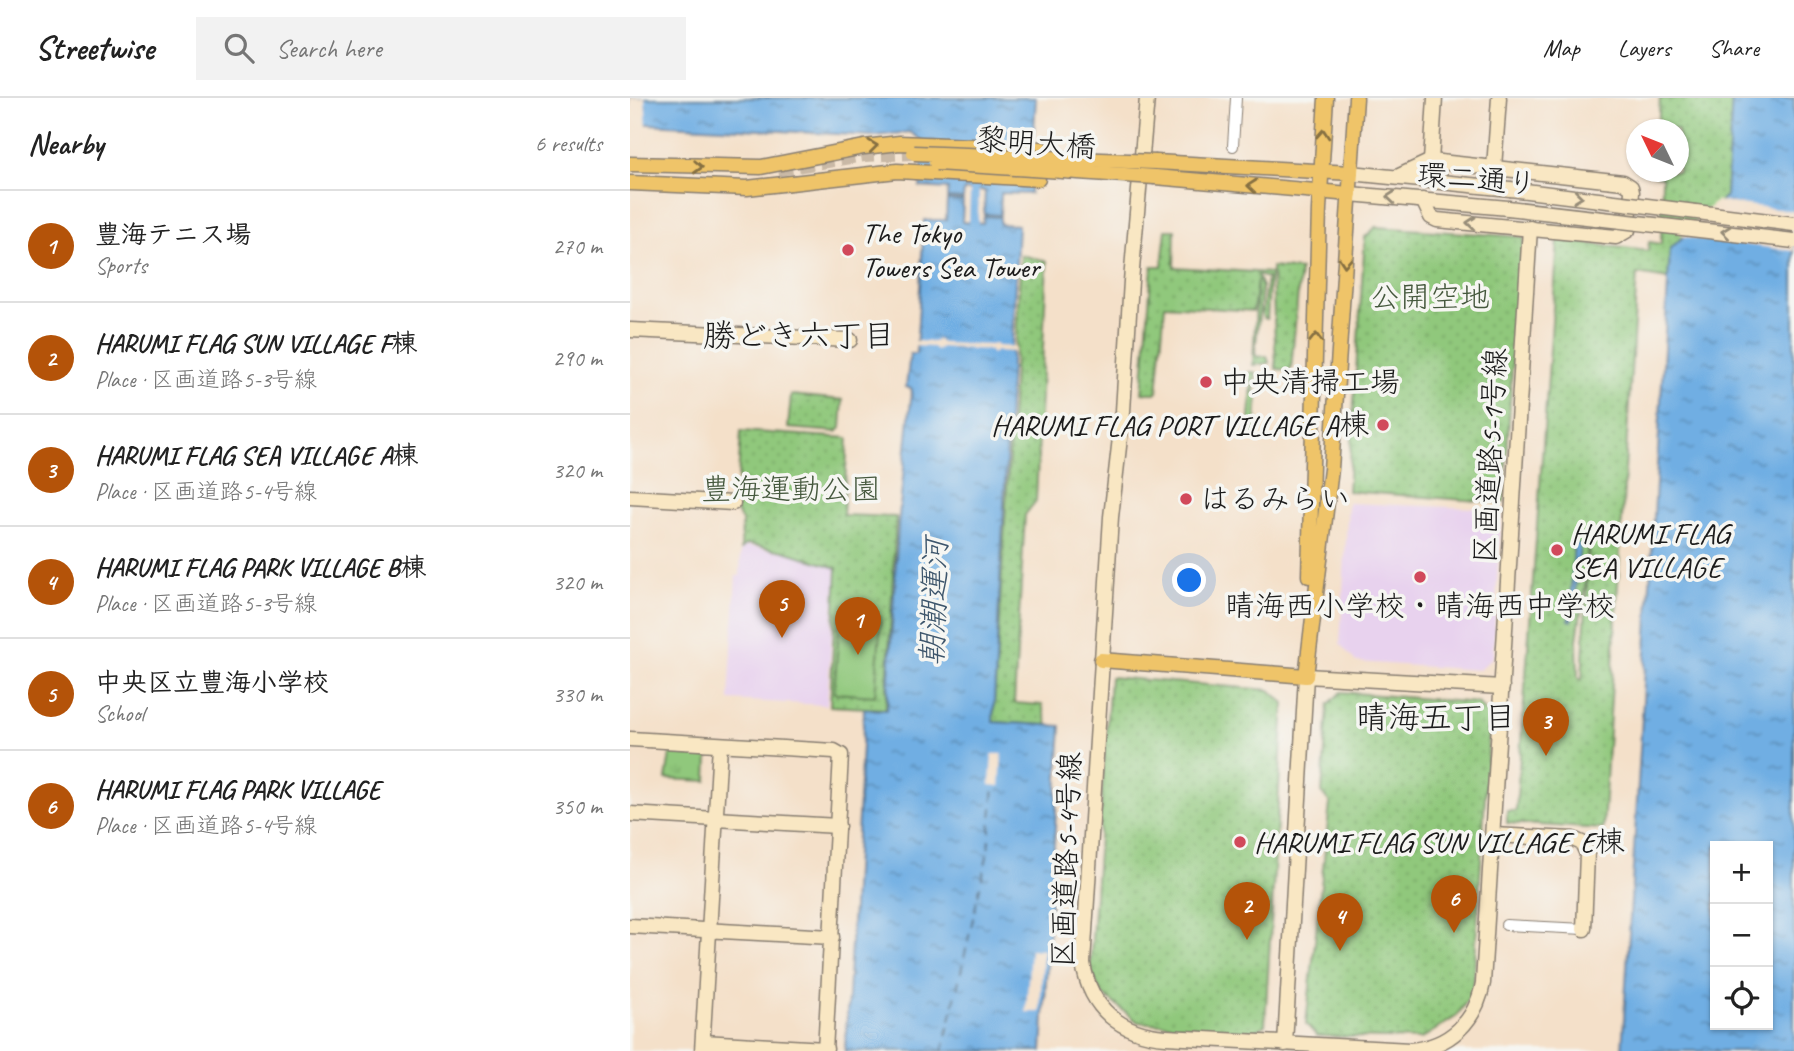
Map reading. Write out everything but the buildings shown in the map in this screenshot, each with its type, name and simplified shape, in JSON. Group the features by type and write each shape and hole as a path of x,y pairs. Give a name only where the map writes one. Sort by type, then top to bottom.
{"main road":[{"path":"1306,676 1320,191 1326,98"},
{"path":"1306,676 1314,631 1334,426 1356,98"},
{"path":"630,163 747,167 807,160 864,147 918,143 1042,149 1156,162"},
{"name":"黎明大橋","path":"1149,173 914,157 1156,162"},
{"name":"環二通り","path":"1156,162 1351,173"},
{"path":"747,167 752,178 747,188"},
{"path":"630,183 747,188 908,171 1038,179 1149,173"},
{"name":"環二通り","path":"1149,173 1350,194"},
{"path":"1313,468 1326,466 1334,426"},
{"path":"1101,660 1306,676"}],"street":[{"name":"区画道路5-4号線","path":"1147,98 1149,173 1101,660 1083,962 1093,996 1112,1019 1142,1034 1285,1044 1418,1049 1442,1042 1459,1031 1475,1012 1482,991 1502,687"},
{"path":"1233,146 1236,98"},
{"path":"1431,161 1435,98"},
{"path":"1494,168 1499,98"},
{"path":"1399,176 1431,161 1623,182 1631,187 1629,230 1622,236 1437,220 1432,217 1423,200"},
{"name":"環二通り","path":"1351,173 1399,176 1794,224"},
{"name":"環二通り","path":"1350,194 1508,208 1794,241"},
{"name":"区画道路5-1号線","path":"1502,687 1530,228"},
{"path":"630,330 850,340"},
{"path":"630,497 733,503"},
{"path":"1285,1044 1306,676 1502,687"},
{"path":"630,739 720,745 840,753 842,759 825,1050 702,1046 720,745"},
{"path":"630,814 838,826"},
{"path":"1493,835 1573,839 1582,842 1587,854 1584,929 1506,925"},
{"path":"630,926 832,937"}],"shaded area":[{"name":"晴海西小学校・晴海西中学校","path":"1348,503 1501,509 1493,657 1479,670 1356,662 1340,644"},
{"path":"747,546 784,552 836,568 827,705 729,700 736,576 740,576 741,550"}],"green space":[{"path":"1660,98 1732,98 1726,196 1670,249 1668,279 1637,274 1603,829 1507,823 1507,811 1516,811 1558,240 1648,251 1649,242 1661,244 1662,182 1689,182 1689,119 1659,119","holes":["1589,546 1582,680 1578,678 1577,640 1585,586 1585,558"]},
{"name":"公開空地","path":"1376,227 1524,237 1504,503 1348,491 1365,237"},
{"path":"1166,230 1175,230 1174,267 1270,273 1267,319 1263,318 1262,314 1267,278 1257,275 1262,287 1255,353 1257,357 1267,356 1269,363 1253,365 1257,280 1253,311 1165,305 1157,393 1142,393 1152,266 1162,266"},
{"path":"1021,255 1047,261 1036,501 1025,515 1014,703 1042,705 1048,725 993,722"},
{"path":"1272,267 1300,270 1291,370 1276,369"},
{"path":"1249,372 1256,372 1254,394 1258,395 1255,435 1249,435 1252,380 1248,380"},
{"path":"791,395 843,400 841,428 837,432 788,428"},
{"name":"豊海運動公園","path":"741,431 848,438 843,515 896,517 886,709 830,706 837,568 784,551 747,544 741,549 742,521 736,511"},
{"path":"840,615 881,617 875,696 834,693"},
{"path":"1110,677 1270,690 1284,703 1265,1025 1255,1032 1138,1022 1101,993 1090,968"},
{"path":"1341,692 1478,703 1490,717 1473,991 1457,1016 1421,1039 1317,1036 1306,1024 1330,803 1322,793 1328,705"},
{"path":"670,754 706,756 707,781 666,779"}],"water":[{"path":"630,98 1036,98 1030,194 1001,193 1000,215 984,214 985,191 964,190 963,199 947,198 948,189 920,187 924,142 910,132 874,136 630,123"},
{"path":"1732,98 1794,98 1794,1051 1622,1051 1670,249 1726,196"},
{"path":"947,200 963,201 962,222 983,223 984,216 1000,217 1000,224 1018,225 993,722 1061,726 1042,1051 845,1051 864,709 887,710 898,526 912,389 906,387 910,354 916,354 924,220 946,220"},
{"path":"1574,544 1580,544 1572,621 1569,620"}],"pier":[{"path":"630,98 645,98 647,127 630,126"},
{"path":"1716,201 1794,211 1794,251 1679,236"},
{"path":"937,339 941,343 994,343 997,346 1015,347 1015,352 996,351 992,354 989,350 941,347 937,351 933,347 913,346 914,341 933,342"},
{"path":"992,754 1002,754 1000,786 990,785"},
{"path":"1030,949 1043,950 1040,1012 1026,1012"}],"waterway":[{"name":"朝潮運河","path":"973,233 975,180"}],"ferry route":[{"path":"943,1051 988,852 994,786"}],"tunnel":[{"path":"778,169 864,155 914,153"}],"place":[{"name":"The Tokyo Towers Sea Tower","path":"848,250"},
{"name":"中央清掃工場","path":"1206,382"},
{"name":"HARUMI FLAG PORT VILLAGE A棟","path":"1383,425"},
{"name":"はるみらい","path":"1186,499"},
{"name":"HARUMI FLAG SEA VILLAGE","path":"1557,550"},
{"name":"晴海西小学校・晴海西中学校","path":"1420,577"},
{"name":"中央区立豊海小学校","path":"782,638"},
{"name":"豊海テニス場","path":"858,655"},
{"name":"HARUMI FLAG SEA VILLAGE A棟","path":"1546,756"},
{"name":"HARUMI FLAG SUN VILLAGE E棟","path":"1240,842"},
{"name":"HARUMI FLAG PARK VILLAGE","path":"1454,933"},
{"name":"HARUMI FLAG SUN VILLAGE F棟","path":"1247,940"},
{"name":"HARUMI FLAG PARK VILLAGE B棟","path":"1340,951"}],"district":[{"name":"勝どき六丁目","path":"799,335"},
{"name":"晴海五丁目","path":"1436,717"}]}
